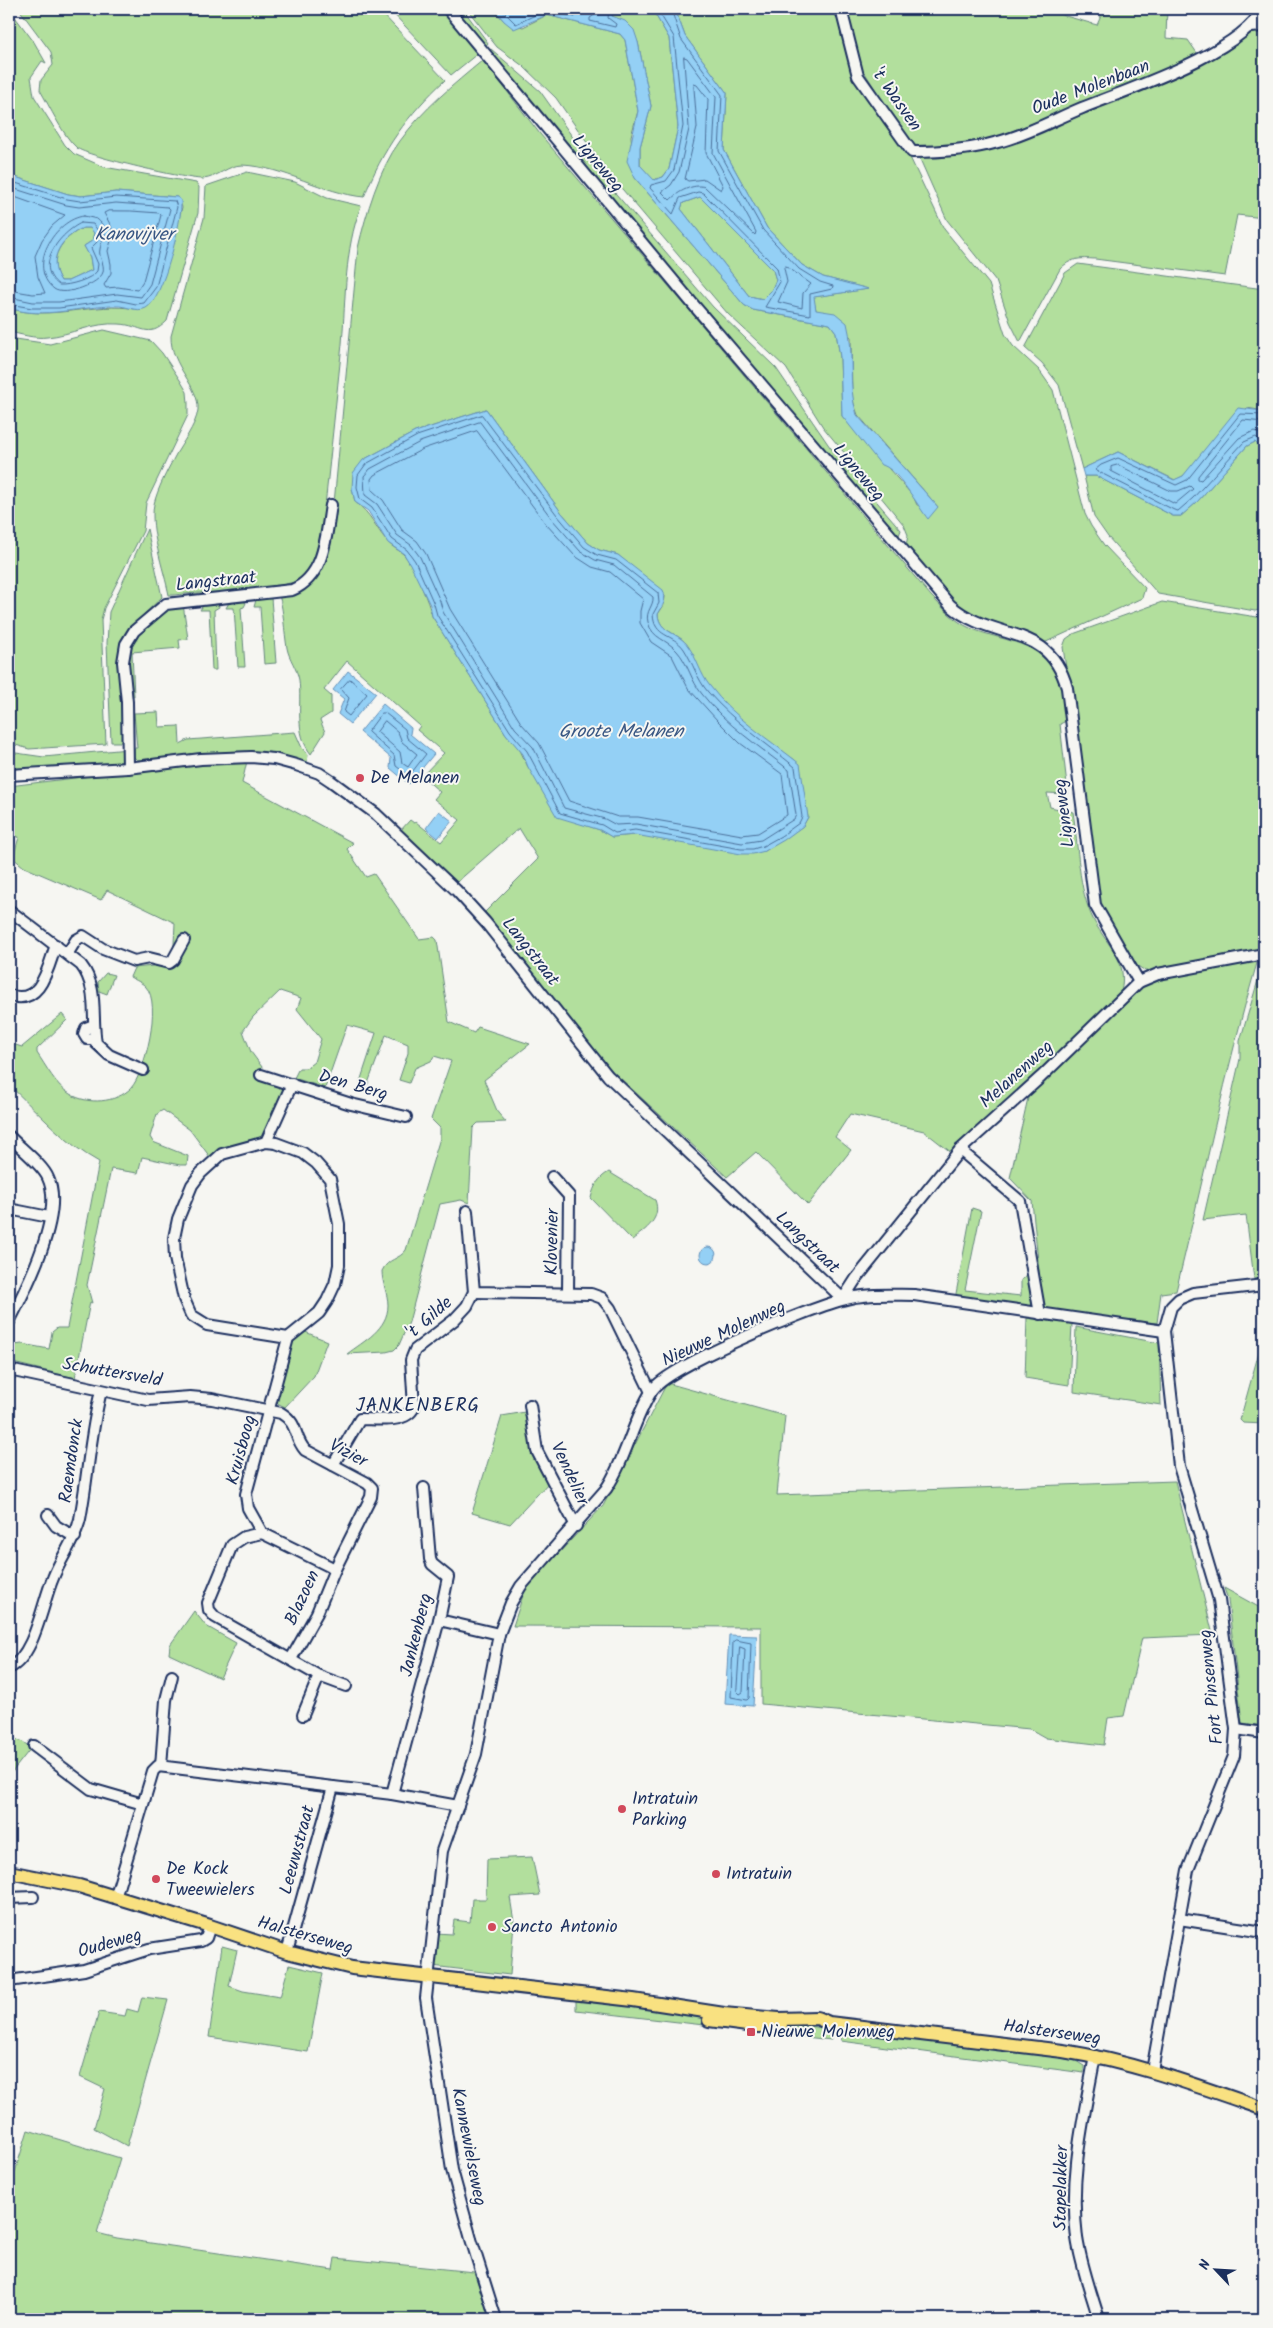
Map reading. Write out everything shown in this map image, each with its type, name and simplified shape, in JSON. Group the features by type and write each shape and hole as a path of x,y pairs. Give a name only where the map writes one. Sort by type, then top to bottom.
{"main road":[{"name":"Halsterseweg","path":"9,1872 56,1880 210,1926 288,1952 352,1968 599,1997 631,2008 754,2026 829,2023 1095,2056 1152,2071 1264,2108"}],"street":[{"name":"Ligneweg","path":"448,9 692,303 950,606 976,624 1031,640 1042,647 1054,659 1067,688 1095,905 1139,982"},
{"name":"'t Wasven","path":"841,9 858,76 912,152"},
{"name":"Oude Molenbaan","path":"912,152 946,152 1000,142 1163,77 1214,50 1250,27 1262,9"},
{"path":"1250,27 1264,26"},
{"name":"Langstraat","path":"128,768 127,702 123,662 126,644 134,631 166,604 292,590 300,586 320,562 331,505"},
{"name":"Langstraat","path":"9,775 128,768 200,759 251,757 274,759 319,773 360,801 456,890 486,923 608,1076 843,1299"},
{"path":"9,910 68,953 89,975 94,994 96,1043 109,1055 144,1070"},
{"path":"68,953 76,940 83,936 103,949 134,961 149,958 169,963 173,960 184,940"},
{"path":"9,995 29,996 41,987 56,945"},
{"name":"Melanenweg","path":"843,1299 856,1279 960,1150 1041,1077 1139,982 1158,974 1264,954"},
{"name":"Den Berg","path":"261,1075 351,1104 406,1117"},
{"name":"Den Berg","path":"266,1142 292,1084"},
{"path":"9,1136 48,1176 52,1191 43,1247 34,1271 9,1322"},
{"path":"270,1409 288,1338 318,1312 327,1301 335,1284 339,1265 338,1224 330,1179 316,1162 303,1153 276,1143 266,1142 222,1154 201,1173 192,1185 178,1218 174,1238 175,1258 184,1299 191,1315 207,1325 288,1338"},
{"path":"960,1150 1020,1201 1040,1314"},
{"name":"Klovenier","path":"552,1177 569,1196 568,1292 591,1294 602,1298 610,1308 651,1392"},
{"path":"9,1209 49,1217"},
{"name":"'t Gilde","path":"333,1465 360,1419 397,1418 412,1411 414,1406 410,1360 415,1350 454,1320 467,1306 474,1292 467,1211"},
{"name":"Fort Pinsenweg","path":"1152,2071 1188,1870 1234,1756 1236,1729 1219,1600 1180,1466 1164,1331 1171,1307 1179,1298 1194,1293 1264,1284"},
{"name":"'t Gilde","path":"474,1292 568,1292"},
{"name":"Nieuwe Molenweg","path":"429,1977 442,1851 476,1754 499,1634 511,1603 521,1586 576,1526 616,1474 651,1392 664,1378 713,1352 843,1299 883,1295 914,1295 1164,1331"},
{"name":"Schuttersveld","path":"9,1370 148,1400 190,1397 270,1409"},
{"name":"Raemdonck","path":"9,1668 18,1662 31,1641 53,1578 75,1537 80,1519 91,1428 101,1391"},
{"name":"Vendelier","path":"530,1405 537,1451 576,1526"},
{"name":"Vizier","path":"270,1409 291,1419 296,1428 299,1443 305,1450 367,1483 372,1488 371,1497 334,1569"},
{"name":"Kruisboog","path":"262,1533 248,1508 246,1494 270,1409"},
{"name":"Jankenberg","path":"392,1794 439,1620 448,1577 432,1564 430,1559 424,1488"},
{"name":"Raemdonck","path":"48,1515 56,1526 75,1537"},
{"path":"262,1533 237,1541 228,1550 208,1603 208,1610 215,1617 319,1676 346,1686"},
{"name":"Blazoen","path":"262,1533 334,1569 317,1613 291,1659"},
{"path":"439,1620 499,1634"},
{"path":"161,1766 166,1700 172,1676"},
{"path":"303,1715 319,1676"},
{"path":"1236,1729 1264,1733"},
{"path":"34,1746 91,1789 142,1804"},
{"path":"114,1898 153,1771 158,1766 333,1786 458,1806"},
{"name":"Leeuwstraat","path":"288,1952 333,1786"},
{"path":"9,1898 33,1897"},
{"path":"1179,1919 1264,1932"},
{"name":"Oudeweg","path":"9,1981 84,1970 149,1949 201,1942 206,1938 210,1926"},
{"name":"Kannewielseweg","path":"429,1977 426,1998 452,2170 496,2319"},
{"name":"Stapelakker","path":"1095,2056 1079,2137 1074,2180 1077,2239 1099,2319"}],"green space":[{"path":"9,9 34,42 46,63 42,61 31,77 34,96 65,145 74,154 104,167 196,183 199,187 198,213 167,321 155,330 150,331 127,325 109,324 56,336 33,337 9,332 9,308 41,313 104,307 136,309 168,263 182,207 177,197 116,192 81,196 68,194 9,175"},
{"path":"19,9 378,9 445,80 419,106 397,134 379,164 364,197 333,191 273,170 242,165 232,167 208,178 194,178 117,162 77,148 62,129 40,90 41,80 53,65 51,52"},
{"path":"389,9 442,9 477,54 451,75"},
{"path":"455,9 463,9 488,43 485,47"},
{"path":"467,9 494,9 504,21 523,27 547,15 620,34 625,40 638,111 631,136 635,178 744,305 753,310 830,324 836,332 840,357 842,416 913,496 917,505 938,507 858,415 852,398 851,337 816,310 813,297 868,289 823,277 802,265 767,228 724,150 727,93 685,36 675,9 836,9 848,54 907,151 944,229 989,284 1005,334 1013,346 1039,370 1053,390 1085,514 1104,545 1145,588 1142,598 1044,643 986,623 973,617 951,601 906,546 908,535 904,525 823,427 786,368 728,314 606,170 556,98 523,66 497,47"},
{"path":"614,9 652,9 669,38 678,127 669,169 663,177 653,180 640,165 640,147 651,106 638,42 612,16"},
{"path":"844,9 1041,9 1097,25 1104,9 1167,9 1166,38 1188,40 1197,53 1143,80 1104,96 1079,102 1061,112 984,142 916,148 909,143 865,73 859,69"},
{"path":"1257,29 1264,29 1264,218 1237,215 1225,276 1095,259 1072,261 1060,269 1020,342 1010,322 996,281 947,220 919,157 994,147 1041,132 1193,69 1226,52"},
{"path":"491,49 540,91 598,173 713,307 776,368 830,447 901,530 898,538 488,51"},
{"path":"483,60 540,134 931,596 949,614 964,625 1019,644 1042,655 1052,664 1061,680 1068,720 1060,724 1068,794 1047,793 1050,807 1073,812 1084,895 1094,921 1116,954 1122,971 1121,993 952,1153 924,1131 850,1114 835,1137 851,1150 808,1205 756,1152 727,1177 606,1065 485,912 538,859 519,828 457,882 400,831 410,820 414,823 416,822 441,842 460,820 434,799 440,792 422,776 444,753 417,730 420,726 347,661 324,690 331,696 331,713 320,720 325,732 311,754 302,737 299,680 287,648 279,595 299,588 313,580 323,567 330,546 358,248 361,235 369,207 392,152 428,108","holes":["486,409 561,512 588,543 599,550 618,555 665,596 664,605 658,614 659,620 666,629 684,641 688,646 711,689 745,723 795,760 808,817 803,826 765,851 635,835 612,837 600,830 573,821 528,767 519,748 506,734 432,616 421,585 409,561 389,543 369,516 355,502 352,488 363,460 415,432"]},
{"path":"247,172 295,182 327,198 361,206 351,240 321,544 310,571 303,578 294,582 261,588 169,595 155,537 154,504 162,481 191,429 198,410 194,393 175,357 171,336 204,218 206,186"},
{"path":"700,197 773,270 776,280 771,291 763,299 749,296 681,209 683,203"},
{"path":"83,228 91,228 94,233 92,241 84,246 90,257 92,270 68,281 61,281 55,265 58,250 69,237"},
{"path":"1078,264 1264,289 1264,411 1247,408 1183,476 1175,480 1118,452 1082,469 1059,385 1042,363 1025,348 1065,273"},
{"path":"104,330 151,341 162,353 187,392 188,415 146,503 143,531 104,608 101,620 106,744 29,749 9,743 9,338 50,344"},
{"path":"1255,442 1264,451 1264,609 1255,611 1158,594 1108,537 1094,517 1084,476 1096,476 1173,516 1181,516 1197,502 1247,446"},
{"path":"147,529 162,597 136,622 123,646 126,742 111,742 107,643 109,612"},
{"path":"271,598 276,663 264,664 260,607 254,607 256,600"},
{"path":"242,600 246,603 241,608 245,667 238,667 234,608 226,608 230,601"},
{"path":"1162,602 1257,617 1264,615 1264,951 1210,958 1147,972 1136,965 1099,903 1063,647 1066,639 1073,634"},
{"path":"218,603 219,607 214,610 216,670 212,670 209,610 200,610 204,604"},
{"path":"183,604 188,639 179,640 180,648 132,652 134,696 131,696 129,654 136,637 160,615 170,608"},
{"path":"158,712 159,727 179,726 180,744 188,740 295,732 302,748 308,755 307,762 265,754 244,753 201,754 137,760 134,757 134,748 137,748 134,713"},
{"path":"128,749 127,761 9,776 9,752 44,757"},
{"path":"247,761 242,783 353,843 347,849 366,877 374,874 419,939 434,937 437,940 449,1022 474,1033 478,1027 530,1044 484,1080 498,1113 506,1122 478,1123 473,1128 469,1203 461,1200 440,1204 409,1322 399,1345 394,1350 386,1352 347,1354 380,1328 387,1313 388,1301 382,1271 390,1261 400,1256 406,1250 440,1138 440,1128 431,1119 451,1061 434,1056 431,1061 415,1068 409,1083 399,1080 408,1053 408,1044 386,1035 367,1086 360,1082 376,1033 347,1025 325,1088 294,1078 299,1068 306,1068 314,1062 321,1039 297,1009 301,998 280,991 253,1017 243,1031 251,1052 262,1067 259,1077 284,1085 286,1089 271,1134 219,1149 210,1157 190,1130 163,1110 157,1114 150,1137 153,1142 188,1156 187,1165 142,1157 138,1173 111,1169 87,1285 92,1303 90,1302 75,1378 9,1362 15,1345 22,1344 49,1349 52,1332 57,1328 67,1328 99,1162 74,1146 9,1085 9,1043 22,1047 62,1014 67,1020 37,1049 37,1053 56,1081 70,1094 85,1100 102,1101 125,1093 131,1088 142,1068 152,1022 151,995 145,986 130,977 134,968 173,964 175,923 107,890 101,900 24,867 13,858 19,837 9,836 9,786 156,768"},
{"path":"1255,959 1257,963 1224,1086 1176,1291 1161,1293 1157,1323 1043,1311 1032,1201 1010,1178 1030,1089 1146,982 1211,966"},
{"path":"1264,960 1264,1278 1254,1279 1246,1215 1203,1220 1240,1059 1240,1041"},
{"path":"106,973 114,975 107,994 99,991 98,982"},
{"path":"609,1172 655,1200 657,1207 654,1218 647,1228 632,1240 591,1198 597,1183"},
{"path":"972,1208 981,1211 965,1290 1021,1296 1021,1280 1029,1275 1032,1309 955,1299"},
{"path":"1027,1318 1072,1324 1069,1385 1025,1378"},
{"path":"1076,1327 1159,1343 1161,1405 1074,1392"},
{"path":"303,1331 327,1341 314,1376 285,1407 275,1402 294,1338"},
{"path":"1264,1334 1264,1424 1243,1423 1240,1420"},
{"path":"667,1383 785,1416 777,1495 1175,1481 1213,1635 1142,1638 1124,1716 1108,1718 1104,1745 1046,1738 1030,1729 761,1704 761,1627 513,1626 525,1589 603,1506"},
{"path":"525,1412 532,1450 550,1481 510,1524 472,1513 502,1416"},
{"path":"1224,1588 1264,1610 1264,1726 1242,1723 1228,1600"},
{"path":"194,1611 206,1626 236,1643 220,1678 169,1654 170,1645"},
{"path":"9,1737 23,1742 31,1748 9,1776"},
{"path":"532,1857 540,1895 510,1897 514,1922 510,1975 432,1966 436,1933 452,1934 454,1920 470,1922 472,1899 486,1899 487,1859"},
{"path":"222,1946 237,1950 229,1986 243,1991 280,1997 289,1965 323,1973 308,2052 209,2037"},
{"path":"142,1997 168,2000 127,2146 94,2128 105,2089 80,2077 99,2012 125,2016 127,2009 138,2012"},
{"path":"576,1999 833,2029 831,2040 576,2010"},
{"path":"843,2030 1048,2055 1076,2061 1084,2066 1084,2073 841,2041"},
{"path":"28,2130 120,2158 97,2233 117,2238 333,2270 335,2258 474,2272 490,2319 9,2319 9,2191"}],"water":[{"path":"494,9 573,9 588,13 593,9 614,9 612,16 625,21 634,30 651,106 640,147 640,165 654,180 663,177 669,169 678,127 669,38 652,9 675,9 685,36 727,93 724,150 767,228 802,265 823,277 869,289 814,297 816,310 835,313 847,323 851,346 852,392 857,415 938,507 928,519 907,488 893,472 881,465 842,416 840,357 836,332 830,324 753,310 744,305 635,178 627,161 638,111 625,40 620,34 547,15 514,29","holes":["700,197 773,270 776,280 771,291 763,299 749,296 681,209 683,203"]},
{"name":"Kanovijver","path":"9,175 68,194 81,196 116,192 177,197 181,200 179,223 171,258 159,290 146,308 139,310 120,306 36,313 9,308","holes":["83,228 90,228 94,233 92,241 84,246 90,257 92,270 68,281 61,281 55,265 58,250 75,232"]},
{"path":"1238,408 1264,411 1264,451 1255,442 1247,446 1197,502 1181,516 1173,516 1096,476 1084,476 1082,469 1118,452 1174,480 1183,476"},
{"name":"Groote Melanen","path":"486,409 561,512 588,543 599,550 618,555 663,590 664,599 658,614 659,620 666,629 684,641 688,646 701,671 719,698 752,728 800,764 808,817 803,826 784,840 765,851 741,854 635,835 612,837 600,830 557,817 528,767 523,754 506,734 432,616 430,605 404,554 388,543 368,511 355,502 352,488 353,473 363,460 415,432"},
{"path":"348,671 376,693 350,724 338,714 344,699 333,690"},
{"path":"383,704 411,728 410,734 434,754 409,784 390,768 391,758 360,732"},
{"path":"439,811 452,821 438,838 426,828"},
{"path":"708,1247 714,1249 716,1255 714,1261 708,1263 702,1261 700,1255 702,1249"},
{"path":"729,1635 757,1636 753,1706 725,1704"}],"place":[{"name":"De Melanen","path":"360,778"},
{"name":"Intratuin Parking","path":"622,1809"},
{"name":"Intratuin","path":"716,1874"},
{"name":"De Kock Tweewielers","path":"156,1879"},
{"name":"Sancto Antonio","path":"492,1927"},
{"name":"Nieuwe Molenweg","path":"751,2032"}],"district":[{"name":"JANKENBERG","path":"418,1406"}]}
